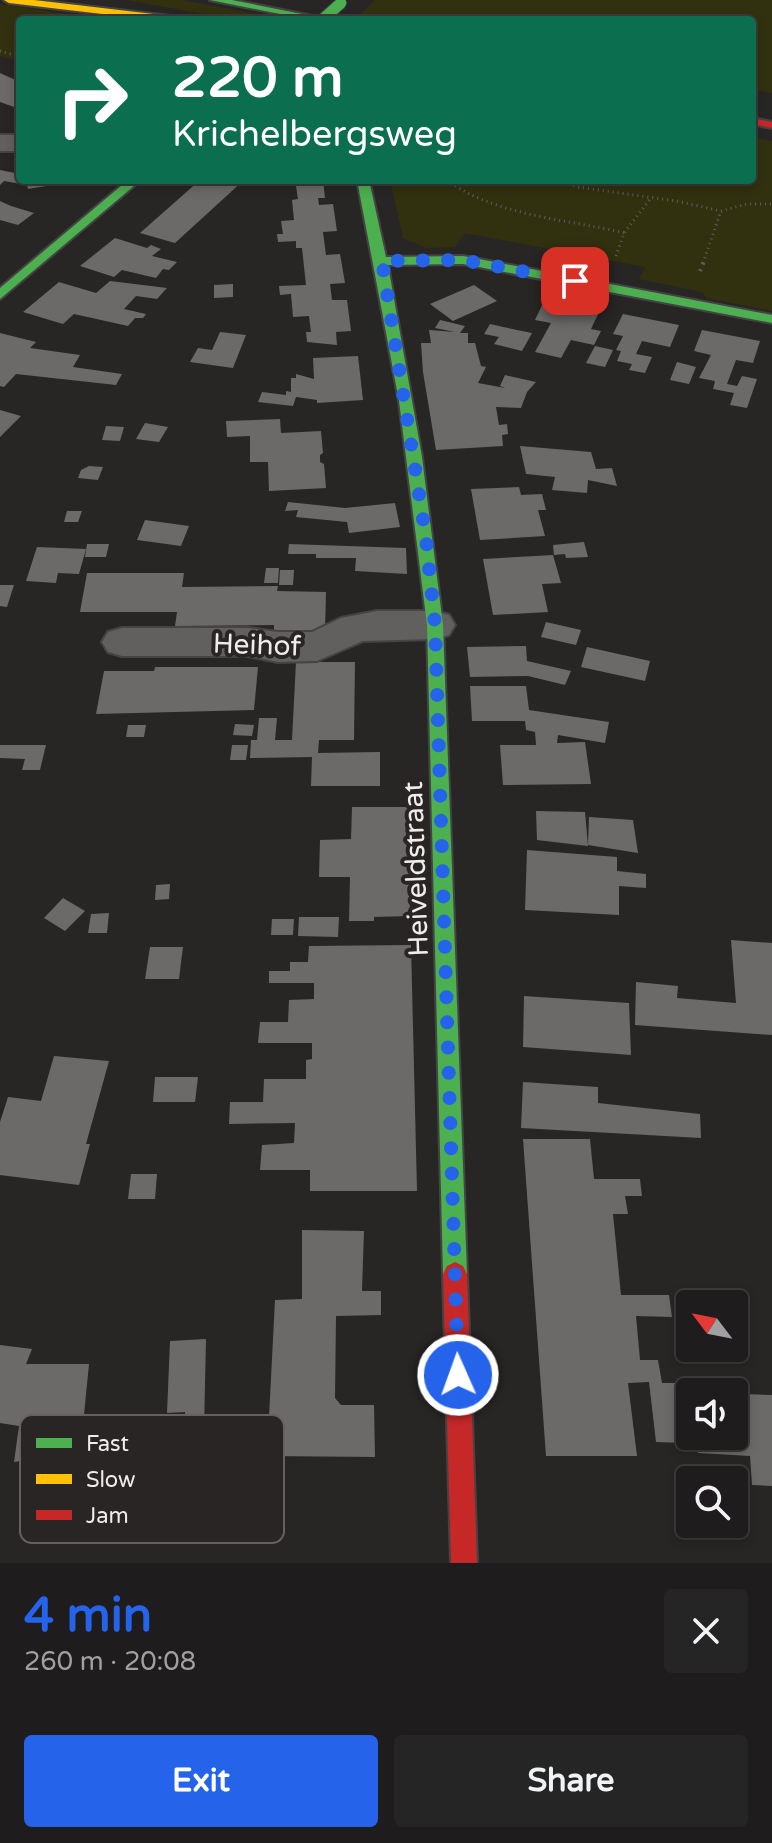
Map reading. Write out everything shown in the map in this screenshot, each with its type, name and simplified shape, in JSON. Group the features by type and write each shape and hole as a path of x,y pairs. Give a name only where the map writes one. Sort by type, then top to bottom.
{"main road":[{"path":"9,0 145,16"},
{"path":"89,0 178,16"},
{"path":"215,0 302,16"},
{"path":"328,16 343,2"},
{"path":"0,295 130,184"},
{"name":"Heiveldstraat","path":"364,184 382,261 426,538 435,625 464,1563"},
{"path":"382,261 463,260 772,319"}],"street":[{"name":"Heihof","path":"122,642 248,642 278,647 317,646 355,628 435,625"}],"path":[{"path":"451,184 480,199 624,233 651,197"},
{"path":"568,184 721,211 747,204 772,204"},
{"path":"689,303 721,211"}],"shaded area":[{"path":"127,0 181,0 269,16 214,16"},
{"path":"375,0 772,0 772,93 756,90 756,16 359,16"},
{"path":"0,4 79,16 16,16 16,60 0,56"},
{"path":"756,138 772,141 772,311 707,298 702,292 639,279 645,267 465,233 455,247 426,248 403,238 391,184 756,184"}],"building":[{"path":"0,73 16,80 16,108 0,102"},
{"path":"0,170 16,173 16,183 4,181 0,185"},
{"path":"21,184 58,184 28,189 27,185"},
{"path":"195,184 240,184 175,243 140,233"},
{"path":"296,184 323,184 325,198 318,198 319,205 333,204 337,231 323,232 326,255 340,254 345,283 330,284 332,300 347,300 351,331 336,332 337,345 307,342 306,332 311,332 309,316 293,317 291,294 280,295 279,286 306,285 302,248 296,248 296,241 278,242 277,234 283,234 281,221 294,220 292,200 298,199"},
{"path":"0,201 34,213 18,225 0,220"},
{"path":"115,238 147,248 151,245 161,249 152,256 177,262 169,270 163,269 156,278 122,270 114,277 80,266"},
{"path":"110,281 167,288 157,299 136,296 124,309 146,314 143,318 135,318 128,326 74,314 63,324 23,312 59,282 96,293"},
{"path":"233,284 233,297 214,298 214,285"},
{"path":"474,285 497,301 453,321 430,304"},
{"path":"545,299 600,310 591,329 601,331 594,345 571,340 561,358 535,352 551,323 535,320"},
{"path":"623,314 679,325 670,347 642,341 636,354 652,357 645,373 629,370 632,364 617,361 621,351 616,350 623,336 613,334"},
{"path":"440,320 465,326 460,333 468,333 468,343 475,343 481,366 486,367 478,383 505,388 500,386 505,375 536,382 527,392 521,408 496,407 499,425 507,424 508,434 502,435 503,446 436,450 421,343 431,343 429,330 455,332 435,328"},
{"path":"490,324 532,333 522,351 494,344 499,337 484,334"},
{"path":"702,330 760,341 753,363 736,360 727,384 737,386 742,376 757,379 747,408 730,405 734,393 713,389 715,381 699,378 711,355 694,351"},
{"path":"220,332 246,335 233,368 190,362 198,348 212,350"},
{"path":"0,333 36,342 30,348 80,355 73,367 122,374 116,385 16,374 4,387 0,386"},
{"path":"595,346 613,350 605,367 586,363"},
{"path":"358,356 363,400 317,403 317,400 296,397 293,406 258,402 262,392 286,395 286,391 291,392 291,378 296,378 296,374 314,379 313,358"},
{"path":"677,362 696,367 689,384 670,380"},
{"path":"0,410 21,416 0,437"},
{"path":"280,419 281,433 321,431 323,453 320,462 324,464 326,488 269,491 268,462 250,462 250,436 227,437 226,421"},
{"path":"145,423 168,427 159,442 136,439"},
{"path":"106,426 124,427 120,441 102,440"},
{"path":"520,446 591,452 596,469 612,468 617,486 588,480 587,493 552,490 555,477 526,474"},
{"path":"89,466 103,467 98,480 78,478 81,470"},
{"path":"519,487 521,495 542,494 546,510 538,510 545,536 480,540 471,489"},
{"path":"288,502 345,508 395,503 400,527 349,533 347,522 296,517 298,510 285,511"},
{"path":"67,511 82,511 78,522 64,522"},
{"path":"145,520 189,526 181,546 137,540"},
{"path":"584,542 588,557 554,555 553,545"},
{"path":"87,544 109,544 106,557 85,557"},
{"path":"289,544 406,548 407,574 355,571 356,558 288,554"},
{"path":"37,547 86,549 79,574 58,573 56,583 26,581"},
{"path":"553,555 561,583 542,584 548,612 493,615 483,559"},
{"path":"266,568 279,568 278,583 264,583"},
{"path":"280,570 294,570 293,585 279,585"},
{"path":"87,573 184,573 182,587 278,586 277,591 326,592 325,631 274,632 274,625 175,626 177,612 80,612"},
{"path":"0,585 14,585 7,607 0,606"},
{"path":"546,622 581,630 576,645 541,637"},
{"path":"526,646 527,661 571,671 565,685 528,676 470,677 467,647"},
{"path":"587,647 650,661 645,681 581,667"},
{"path":"296,662 355,662 354,740 319,740 318,753 380,752 380,786 311,786 312,757 250,758 251,740 257,740 259,718 277,718 275,740 292,740"},
{"path":"155,667 258,667 254,710 96,714 104,671 154,671"},
{"path":"470,686 526,686 529,710 609,722 605,743 558,735 557,743 585,742 591,784 503,785 500,745 536,745 535,732 526,730 525,721 472,721"},
{"path":"235,724 254,725 252,736 233,735"},
{"path":"128,725 146,725 144,737 126,737"},
{"path":"0,745 46,745 40,770 22,770 25,759 0,758"},
{"path":"232,745 248,745 246,760 230,760"},
{"path":"352,807 408,807 410,916 349,921 350,877 319,877 320,840 351,839"},
{"path":"536,811 585,812 588,846 537,840"},
{"path":"589,817 633,820 638,853 588,845"},
{"path":"527,850 617,857 617,871 646,874 646,888 619,886 619,915 525,910"},
{"path":"170,884 169,899 155,900 156,885"},
{"path":"63,898 85,911 65,931 44,918"},
{"path":"109,913 107,933 88,933 91,914"},
{"path":"299,917 339,917 338,937 298,936"},
{"path":"272,919 294,919 293,935 271,935"},
{"path":"731,940 772,943 772,1035 635,1025 636,982 678,986 677,998 736,1003"},
{"path":"411,945 417,1191 310,1191 310,1170 260,1170 262,1145 294,1143 295,1123 229,1124 230,1102 263,1102 264,1079 306,1079 306,1060 312,1059 312,1043 258,1043 260,1022 288,1022 289,1000 314,999 314,983 269,983 269,971 290,971 290,962 308,962 309,946"},
{"path":"150,947 183,947 179,979 145,979"},
{"path":"524,996 629,1003 631,1055 523,1047"},
{"path":"54,1056 109,1061 86,1144 90,1144 79,1185 0,1175 0,1122 8,1097 41,1101"},
{"path":"155,1077 198,1077 195,1102 153,1102"},
{"path":"523,1082 598,1087 598,1103 700,1114 701,1138 521,1128"},
{"path":"523,1139 590,1139 594,1179 640,1179 642,1196 625,1196 628,1214 613,1214 621,1295 669,1295 672,1317 636,1316 640,1360 658,1360 662,1383 676,1383 676,1443 656,1442 649,1382 628,1383 637,1456 546,1456"},
{"path":"131,1174 157,1174 155,1199 128,1199"},
{"path":"302,1230 364,1231 362,1291 381,1291 381,1315 336,1316 335,1398 341,1405 374,1405 375,1457 284,1456 284,1415 269,1415 275,1300 302,1299"},
{"path":"206,1339 204,1415 167,1413 170,1341"},
{"path":"0,1345 32,1349 26,1364 89,1364 84,1415 20,1415 20,1461 14,1462 19,1426 0,1423"},
{"path":"748,1394 772,1395 772,1486 752,1485 750,1456 698,1453 698,1450 748,1450"}],"traffic: fast":[{"path":"215,0 305,16"},
{"path":"326,16 341,3"},
{"path":"0,295 130,184"},
{"path":"364,184 406,401 435,625 455,1274"},
{"path":"382,261 463,260 772,319"}],"traffic: slow":[{"path":"9,0 145,16"}],"traffic: jam":[{"path":"756,122 772,125"},
{"path":"455,1274 464,1563"}],"route":[{"path":"458,1375 435,625 426,538 382,261 463,260 575,281"}]}
